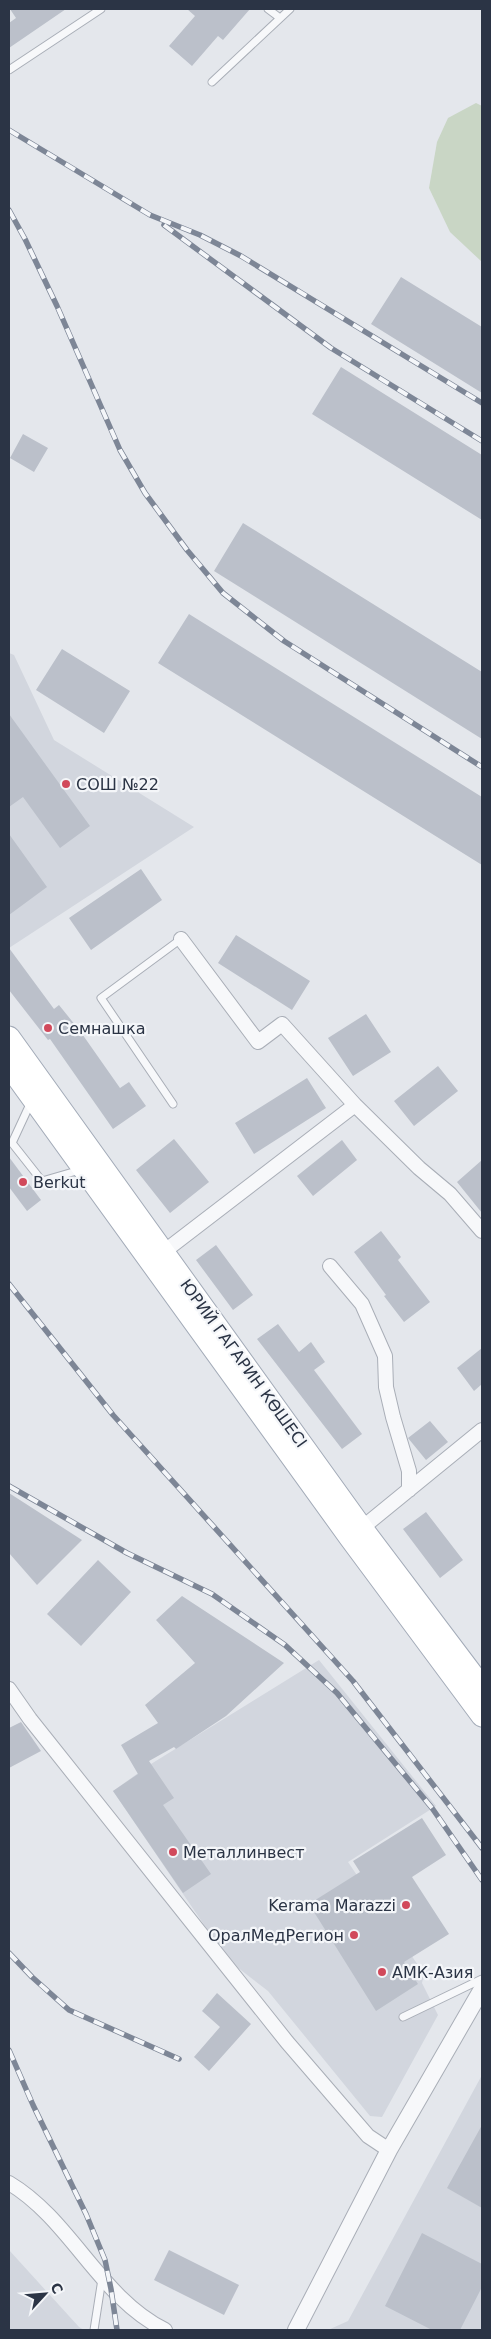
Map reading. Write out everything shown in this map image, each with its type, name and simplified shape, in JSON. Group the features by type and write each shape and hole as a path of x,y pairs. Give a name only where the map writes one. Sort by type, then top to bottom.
{"main road":[{"name":"ЮРИЙ ГАГАРИН КӨШЕСІ","path":"9,1037 350,1538 482,1716"},
{"name":"ЮРИЙ ГАГАРИН КӨШЕСІ","path":"9,1066 84,1170 157,1257 482,1687"}],"street":[{"path":"181,939 258,1042 282,1024 355,1105 419,1168 450,1194 482,1230"},
{"path":"157,1257 355,1105"},
{"path":"330,1266 362,1304 385,1356 386,1387 393,1417 410,1471 409,1490"},
{"path":"362,1528 482,1430"},
{"path":"9,1689 30,1719 159,1878 235,1979 368,2136 389,2150"},
{"path":"296,2330 389,2150 478,2008 482,1989"},
{"path":"9,2183 55,2220 102,2279 156,2326 165,2330"}],"lane":[{"path":"9,70 101,9"},
{"path":"268,9 280,18"},
{"path":"212,82 290,9"},
{"path":"173,1104 101,998 181,939"},
{"path":"33,1099 12,1144 42,1181 84,1170"},
{"path":"404,2017 482,1979"},
{"path":"94,2330 102,2279"}],"shaded area":[{"name":"СОШ №22","path":"9,653 14,655 54,740 194,827 9,948"},
{"name":"Металлинвест","path":"319,1660 436,1806 348,1862 424,1974 422,1983 438,2015 382,2117 370,2116 268,1991 228,1960 113,1791 151,1764"},
{"path":"482,2075 482,2330 328,2330 348,2321"},
{"path":"9,2250 79,2327 84,2330 9,2330"}],"green space":[{"path":"476,103 482,106 482,262 450,232 429,188 437,142 448,118"}],"building":[{"path":"10,9 66,9 9,48 9,23 16,18"},
{"path":"187,9 250,9 223,40 218,36 192,66 169,46 195,16"},
{"path":"401,277 482,327 482,393 371,324"},
{"path":"341,367 482,455 482,520 312,414"},
{"path":"23,434 48,448 34,472 10,458"},
{"path":"243,523 482,672 482,739 214,571"},
{"path":"189,614 482,797 482,865 158,663"},
{"path":"62,649 130,691 104,733 36,690"},
{"path":"9,714 90,826 60,848 23,797 9,807"},
{"path":"9,834 47,887 9,915"},
{"path":"141,869 162,900 91,950 69,918"},
{"path":"236,935 310,981 292,1010 218,963"},
{"path":"9,948 54,1009 59,1005 80,1031 120,1088 129,1082 146,1106 113,1129 50,1039 48,1040 9,990"},
{"path":"366,1014 391,1052 353,1076 328,1038"},
{"path":"438,1066 458,1091 414,1126 394,1101"},
{"path":"307,1078 326,1108 254,1154 235,1123"},
{"path":"174,1139 209,1182 170,1213 136,1170"},
{"path":"342,1140 357,1160 313,1196 297,1176"},
{"path":"9,1157 41,1200 27,1211 9,1187"},
{"path":"482,1160 482,1213 457,1182"},
{"path":"381,1231 401,1257 398,1260 430,1302 404,1322 354,1252"},
{"path":"216,1245 253,1295 233,1310 196,1260"},
{"path":"278,1324 299,1352 311,1342 325,1362 314,1370 362,1434 342,1449 257,1339"},
{"path":"482,1348 482,1384 474,1391 457,1368"},
{"path":"430,1421 448,1442 426,1460 408,1438"},
{"path":"9,1493 82,1540 37,1585 9,1553"},
{"path":"426,1512 463,1560 440,1578 403,1529"},
{"path":"98,1560 131,1592 81,1646 47,1614"},
{"path":"182,1596 284,1663 226,1716 176,1749 174,1747 149,1761 174,1798 163,1805 211,1874 183,1893 113,1791 138,1774 121,1745 158,1723 145,1705 195,1663 156,1620"},
{"path":"21,1722 41,1751 9,1768 9,1728"},
{"path":"422,1818 446,1855 412,1877 449,1934 404,1962 418,1984 376,2011 309,1904 360,1872 353,1861"},
{"path":"217,1993 251,2024 209,2071 194,2057 220,2027 202,2011"},
{"path":"482,2125 482,2208 447,2188"},
{"path":"422,2233 482,2264 482,2287 460,2330 432,2330 385,2306"},
{"path":"169,2250 239,2285 224,2315 154,2280"}],"railway":[{"path":"9,130 150,215 200,235 241,256 482,403"},
{"path":"9,210 57,306 120,450 145,493 187,550 223,593 284,641 482,767"},
{"path":"164,225 331,348 482,441"},
{"path":"9,1284 113,1415 353,1681 482,1848"},
{"path":"9,1486 127,1553 212,1594 285,1645 337,1693 432,1808 482,1880"},
{"path":"9,1953 32,1977 69,2010 179,2059"},
{"path":"9,2050 33,2105 86,2214 105,2260 117,2330"}],"place":[{"name":"СОШ №22","path":"66,784"},
{"name":"Семнашка","path":"48,1028"},
{"name":"Berkut","path":"23,1182"},
{"name":"Металлинвест","path":"173,1852"},
{"name":"Kerama Marazzi","path":"406,1905"},
{"name":"ОралМедРегион","path":"354,1935"},
{"name":"АМК-Азия","path":"382,1972"}]}
